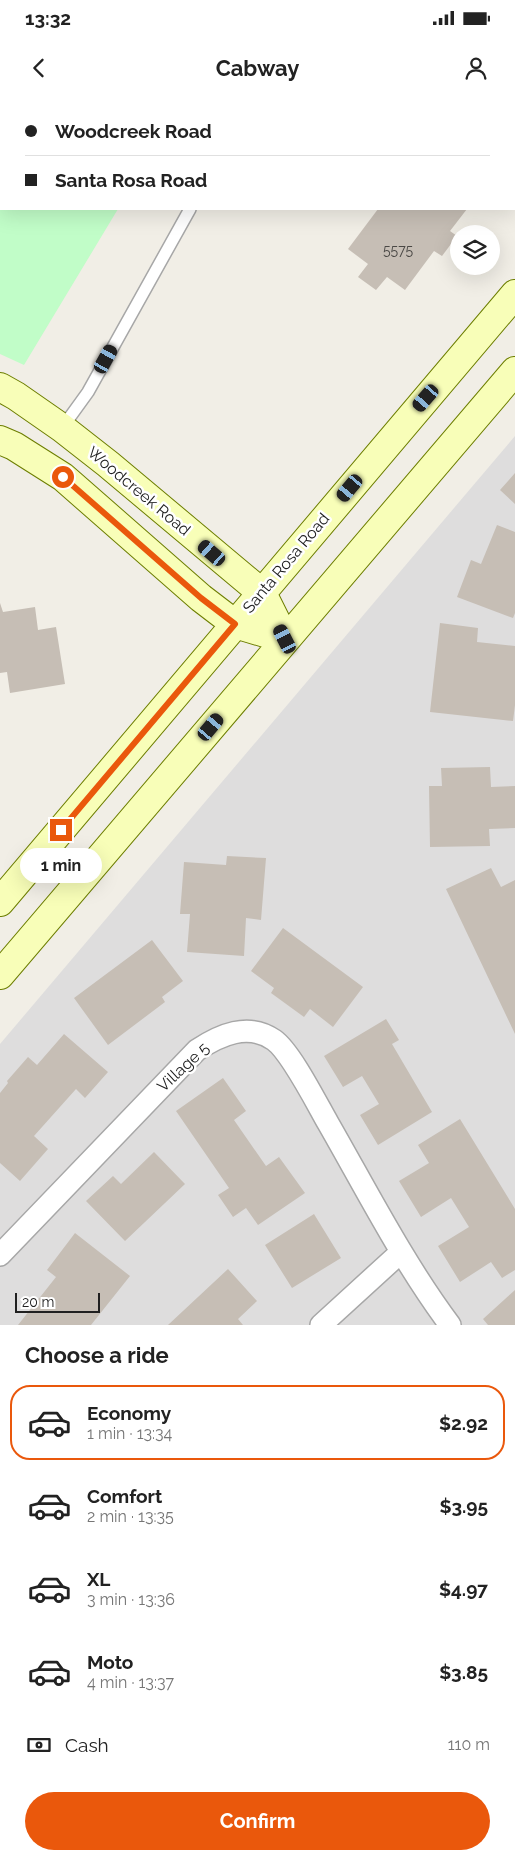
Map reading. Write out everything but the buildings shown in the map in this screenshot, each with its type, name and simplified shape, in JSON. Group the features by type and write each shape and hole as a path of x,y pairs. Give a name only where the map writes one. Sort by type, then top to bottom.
{"main road":[{"name":"Santa Rosa Road","path":"0,902 515,294"},
{"path":"0,975 515,371"},
{"name":"Woodcreek Road","path":"0,387 62,428 108,464 262,593 285,639"},
{"path":"0,440 14,446 63,477 201,598 235,624 285,639"}],"street":[{"name":"Village 5","path":"0,1255 197,1050 216,1038 238,1031 256,1032 274,1040 283,1048 304,1081 401,1252 427,1294 450,1325"},
{"path":"321,1325 401,1252"}],"lane":[{"path":"62,428 88,392 189,210"}],"shaded area":[{"path":"515,436 515,1325 0,1325 0,1044"}],"green space":[{"path":"0,210 117,210 24,365 0,354"}],"route":[{"path":"61,830 235,624 201,598 63,477"}]}
